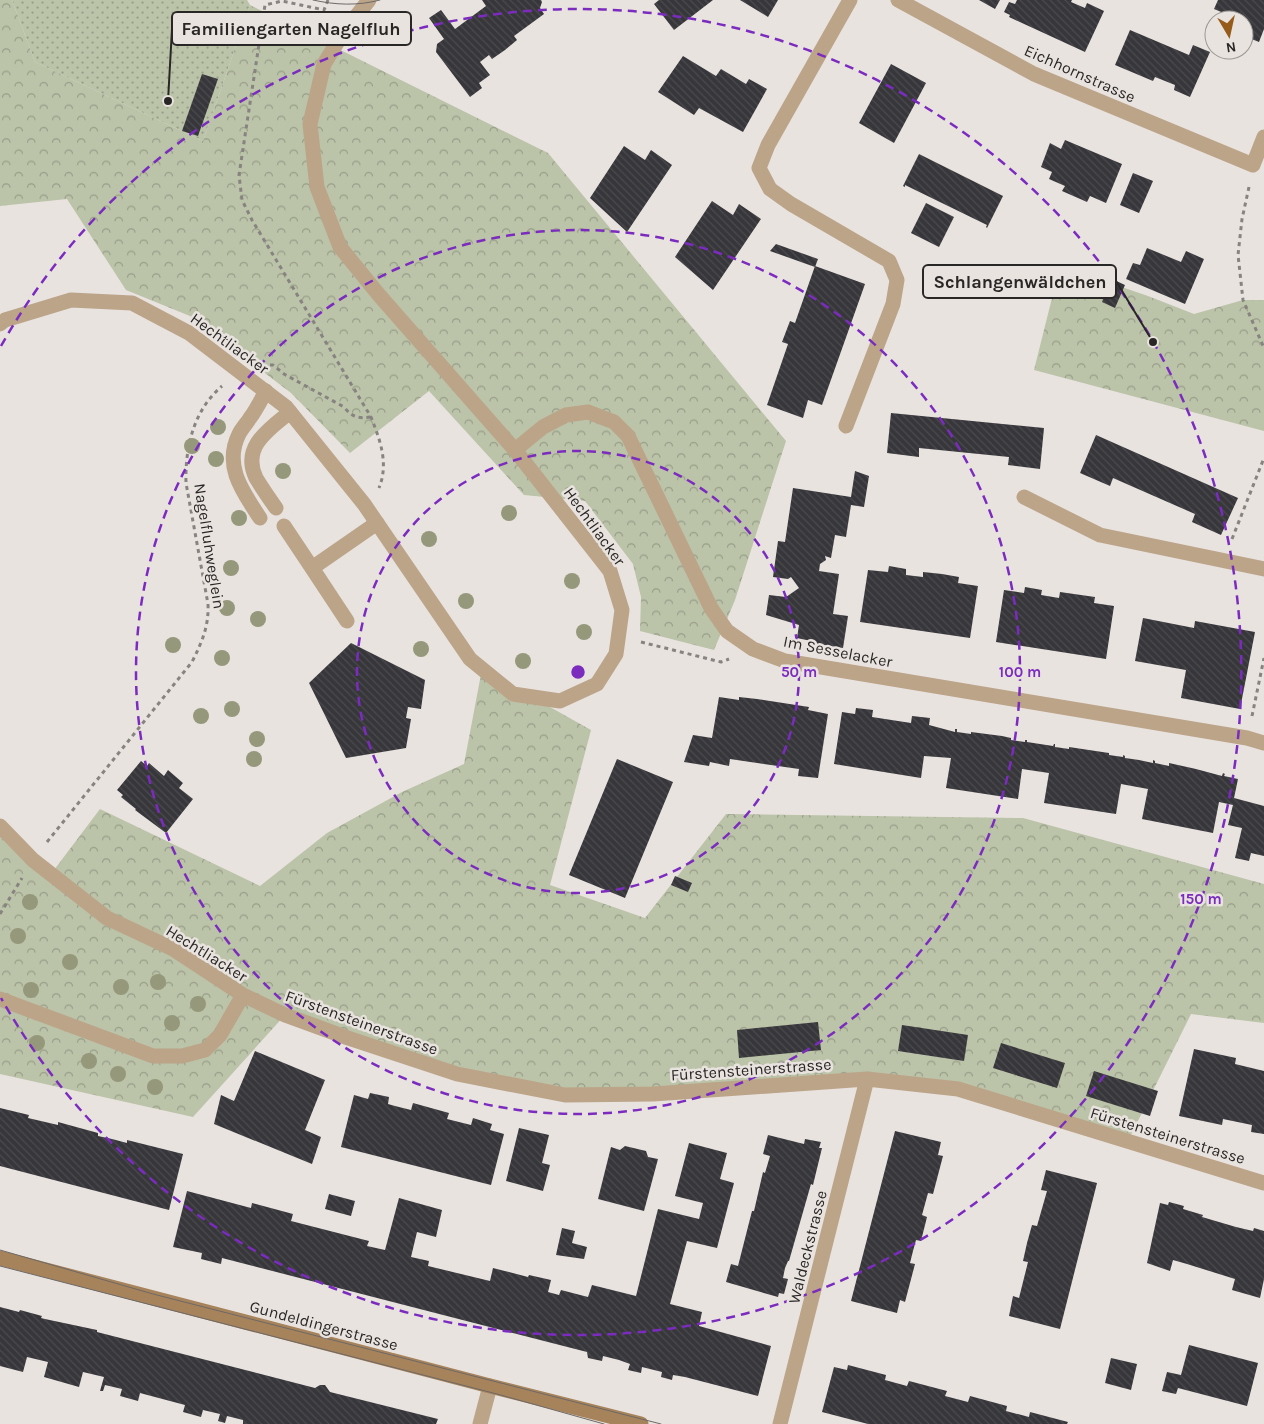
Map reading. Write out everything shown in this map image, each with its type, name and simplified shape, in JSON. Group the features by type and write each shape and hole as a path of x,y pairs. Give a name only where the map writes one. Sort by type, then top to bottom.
{"main road":[{"name":"Gundeldingerstrasse","path":"0,1258 641,1424"}],"street":[{"name":"Hechtliacker","path":"0,324 5,320 71,300 132,303 189,333 286,407 364,504 470,658 513,694 560,701 597,684 616,654 622,610 610,571 515,450 379,296 340,247 317,187 310,124 324,64 343,33 368,0"},
{"path":"846,426 893,304 896,280 888,261 791,204 770,189 759,168 768,145 850,0"},
{"name":"Eichhornstrasse","path":"898,0 1034,74 1253,165"},
{"path":"1253,165 1264,138"},
{"path":"260,518 235,476 233,454 239,434 251,418 266,391"},
{"path":"276,508 256,477 251,457 256,442 290,412"},
{"name":"Im Sesselacker","path":"515,450 543,427 566,415 588,412 614,422 628,436 711,608 728,631 753,650 785,661 1247,738 1264,743"},
{"path":"1024,496 1100,535 1264,569"},
{"path":"312,568 378,524"},
{"path":"284,526 347,621"},
{"name":"Hechtliacker","path":"0,826 33,860 107,918 173,949 243,995 220,1035 205,1050 182,1056 153,1056 0,999"},
{"name":"Fürstensteinerstrasse","path":"243,995 284,1014 348,1038 457,1074 565,1094 653,1094 867,1079 958,1089 1264,1183"},
{"name":"Waldeckstrasse","path":"780,1424 867,1079"},
{"path":"480,1424 490,1386"}],"path":[{"path":"328,0 324,10 282,1 265,5 239,175 242,200 252,220 371,417 382,446 384,469 378,489 364,504"},
{"path":"1253,165 1242,219 1238,256 1243,300 1264,348"},
{"name":"Nagelfluhweglein","path":"0,914 33,860 192,662 206,634 209,618 208,604 186,483 185,464 189,442 199,413 216,391 240,371 273,365 284,374 344,407 351,415 360,418 371,417"},
{"path":"1224,561 1249,492 1264,458"},
{"path":"619,636 721,662 753,650"},
{"path":"1247,738 1264,658"}],"green space":[{"path":"0,0 12,0 35,62 203,141 250,5 548,153 786,441 735,600 714,650 640,631 641,597 633,564 585,501 524,495 429,391 350,453 291,393 190,316 126,290 67,199 0,206"},
{"path":"12,0 247,0 250,5 203,141 35,62"},
{"path":"1060,266 1194,314 1243,300 1264,300 1264,431 1034,370"},
{"path":"482,669 591,730 550,885 645,918 726,814 1023,818 1264,884 1264,1023 1191,1014 1128,1141 958,1089 867,1079 565,1094 457,1074 285,1015 193,1117 0,1074 0,826 51,874 100,809 260,886 327,833 402,792 464,764"}],"building":[{"path":"482,0 541,0 540,8 544,14 514,36 517,40 505,50 492,59 489,55 480,62 490,75 479,83 482,88 470,97 436,52 437,44 444,39 429,18 441,10 455,29 486,6"},
{"path":"659,0 713,0 674,30 654,4"},
{"path":"740,0 778,0 768,17"},
{"path":"979,0 1000,0 995,9"},
{"path":"1017,0 1072,0 1071,2 1085,8 1087,3 1104,11 1085,52 1009,17 1010,15 1004,12 1009,2 1015,4"},
{"path":"1218,0 1264,0 1264,29 1259,42 1254,40 1254,10 1214,9"},
{"path":"1130,30 1189,55 1193,45 1204,50 1204,60 1206,60 1190,97 1174,90 1175,85 1155,77 1153,81 1115,65"},
{"path":"683,56 716,76 721,69 746,84 749,79 767,89 743,132 699,108 694,115 658,92"},
{"path":"891,64 926,83 894,143 859,123"},
{"path":"202,74 218,79 198,136 182,131"},
{"path":"1065,140 1122,164 1106,203 1090,196 1087,202 1062,191 1065,186 1049,179 1052,172 1041,167 1050,143 1061,149"},
{"path":"624,146 645,160 651,150 672,165 627,232 590,198"},
{"path":"919,154 1003,196 987,228 987,225 905,185 905,187 903,186"},
{"path":"1133,173 1153,181 1139,213 1120,205"},
{"path":"712,201 733,215 739,204 761,219 713,290 675,257"},
{"path":"926,203 954,217 939,247 911,233"},
{"path":"776,244 818,259 815,267 770,251"},
{"path":"1147,248 1181,262 1186,251 1204,259 1185,304 1126,279 1133,263 1140,265"},
{"path":"815,266 865,284 822,405 808,400 803,418 767,405 788,344 782,342 790,321 795,323"},
{"path":"1112,279 1125,285 1115,308 1102,302"},
{"path":"891,413 1044,428 1040,469 1008,465 1009,457 919,448 919,457 887,453"},
{"path":"1096,435 1238,498 1221,535 1192,522 1195,514 1113,478 1110,486 1080,473"},
{"path":"855,471 869,476 864,507 851,505 846,537 835,535 831,558 825,556 826,560 820,564 819,571 839,574 833,614 848,616 843,648 811,643 811,641 797,638 799,625 766,615 769,595 786,597 799,588 791,577 788,579 773,577 778,541 785,542 793,488 851,497"},
{"path":"889,566 906,569 906,575 923,577 923,572 942,574 959,577 958,583 978,586 970,638 860,622 868,570 888,572"},
{"path":"1025,587 1042,590 1041,595 1059,598 1060,592 1095,597 1094,603 1114,606 1106,659 996,642 1004,590 1024,593"},
{"path":"1143,618 1194,628 1195,621 1255,632 1240,709 1181,698 1186,670 1135,661"},
{"path":"351,643 425,680 421,709 408,707 406,718 411,719 406,748 346,758 309,683"},
{"path":"719,697 739,700 739,697 757,699 809,707 808,710 828,714 818,778 798,776 799,769 730,759 729,766 710,762 709,766 684,762 693,735 712,738"},
{"path":"856,708 873,710 872,717 911,723 912,716 930,718 929,725 955,732 955,729 957,729 957,732 1002,736 1011,738 1011,740 1025,742 1027,740 1027,742 1053,746 1055,744 1055,747 1069,749 1069,747 1123,757 1123,755 1125,758 1153,763 1153,760 1155,763 1169,766 1169,763 1222,776 1223,773 1225,774 1224,776 1238,779 1234,798 1264,806 1264,856 1251,853 1249,861 1235,858 1242,828 1228,825 1233,805 1219,802 1213,833 1142,819 1148,789 1121,784 1116,814 1044,803 1049,773 1022,769 1018,799 946,788 951,758 924,756 921,778 834,764 842,712 855,714"},
{"path":"617,759 673,782 625,898 569,875"},
{"path":"141,761 147,766 149,763 164,776 168,770 183,783 179,788 193,799 166,833 135,810 121,797 123,795 117,790"},
{"path":"675,876 692,883 688,892 671,885"},
{"path":"818,1022 821,1050 739,1058 737,1030"},
{"path":"902,1025 968,1035 964,1061 898,1051"},
{"path":"1001,1043 1065,1063 1057,1088 993,1068"},
{"path":"1194,1049 1236,1058 1235,1064 1264,1071 1264,1134 1251,1132 1252,1125 1223,1119 1222,1125 1179,1116"},
{"path":"255,1051 325,1080 305,1130 321,1137 312,1164 214,1124 221,1095 234,1101"},
{"path":"1094,1071 1158,1091 1150,1116 1086,1096"},
{"path":"370,1093 389,1097 388,1104 395,1106 411,1110 413,1103 449,1113 447,1119 471,1125 473,1118 492,1124 490,1130 504,1134 491,1185 341,1147 354,1095 368,1099"},
{"path":"0,1108 29,1115 28,1118 58,1125 58,1122 98,1133 98,1136 127,1143 127,1140 183,1154 169,1210 0,1166"},
{"path":"519,1128 549,1135 542,1163 550,1165 543,1191 506,1181"},
{"path":"895,1131 941,1142 938,1155 943,1156 933,1194 928,1193 922,1215 927,1217 921,1241 916,1240 913,1251 910,1263 915,1264 905,1302 900,1300 897,1313 851,1301"},
{"path":"768,1135 804,1144 805,1139 821,1142 819,1148 822,1148 813,1185 811,1184 789,1261 785,1268 783,1278 788,1279 784,1294 779,1293 778,1297 726,1282 731,1264 738,1266 763,1172 765,1173 770,1156 763,1154"},
{"path":"689,1143 727,1153 720,1179 734,1183 717,1248 687,1241 670,1304 702,1312 699,1326 771,1346 758,1396 685,1377 673,1375 672,1380 661,1377 662,1372 642,1367 641,1373 628,1370 630,1364 619,1360 603,1356 602,1361 588,1358 587,1352 222,1258 221,1264 201,1259 202,1253 173,1247 187,1191 251,1208 252,1203 293,1214 291,1221 369,1241 367,1246 385,1250 399,1198 442,1210 436,1237 417,1232 411,1257 429,1261 428,1266 490,1281 493,1268 528,1277 529,1275 551,1280 548,1292 559,1295 561,1290 588,1297 592,1285 636,1296 658,1209 699,1219 703,1203 675,1196"},
{"path":"625,1146 646,1151 648,1157 658,1159 644,1211 598,1199 611,1147 620,1150"},
{"path":"1046,1170 1097,1183 1060,1329 1009,1316 1013,1296 1019,1298 1028,1262 1023,1261 1032,1225 1037,1226 1047,1191 1041,1190"},
{"path":"329,1194 355,1201 351,1216 325,1209"},
{"path":"1169,1202 1184,1206 1183,1209 1203,1215 1202,1217 1253,1231 1254,1228 1264,1231 1264,1279 1260,1298 1232,1290 1235,1279 1187,1264 1173,1260 1170,1271 1147,1263 1160,1203 1168,1205"},
{"path":"562,1228 575,1231 572,1243 587,1247 584,1259 556,1255"},
{"path":"0,1307 19,1312 20,1310 42,1316 41,1318 97,1330 97,1332 315,1388 325,1385 330,1392 438,1419 436,1424 243,1424 243,1420 227,1416 225,1423 218,1421 220,1414 203,1410 201,1417 183,1412 185,1405 140,1393 138,1401 120,1396 122,1389 105,1385 103,1391 100,1391 104,1377 83,1372 79,1387 44,1377 48,1362 27,1357 23,1372 0,1366"},
{"path":"1189,1345 1258,1363 1247,1406 1178,1388 1176,1394 1162,1391 1167,1372 1181,1375"},
{"path":"1111,1358 1137,1364 1131,1390 1105,1383"},
{"path":"848,1365 886,1375 885,1380 907,1386 909,1381 947,1391 945,1396 968,1402 970,1396 1007,1406 1006,1411 1029,1417 1030,1412 1068,1422 1067,1424 868,1424 822,1412 834,1367 847,1370"}],"tram line":[{"path":"313,0 346,4 380,0"},
{"path":"0,1250 153,1294 661,1424"},
{"path":"0,1266 497,1394 604,1424"}],"place":[{"name":"Familiengarten Nagelfluh","path":"168,101"},
{"name":"Schlangenwäldchen","path":"1153,342"}]}
